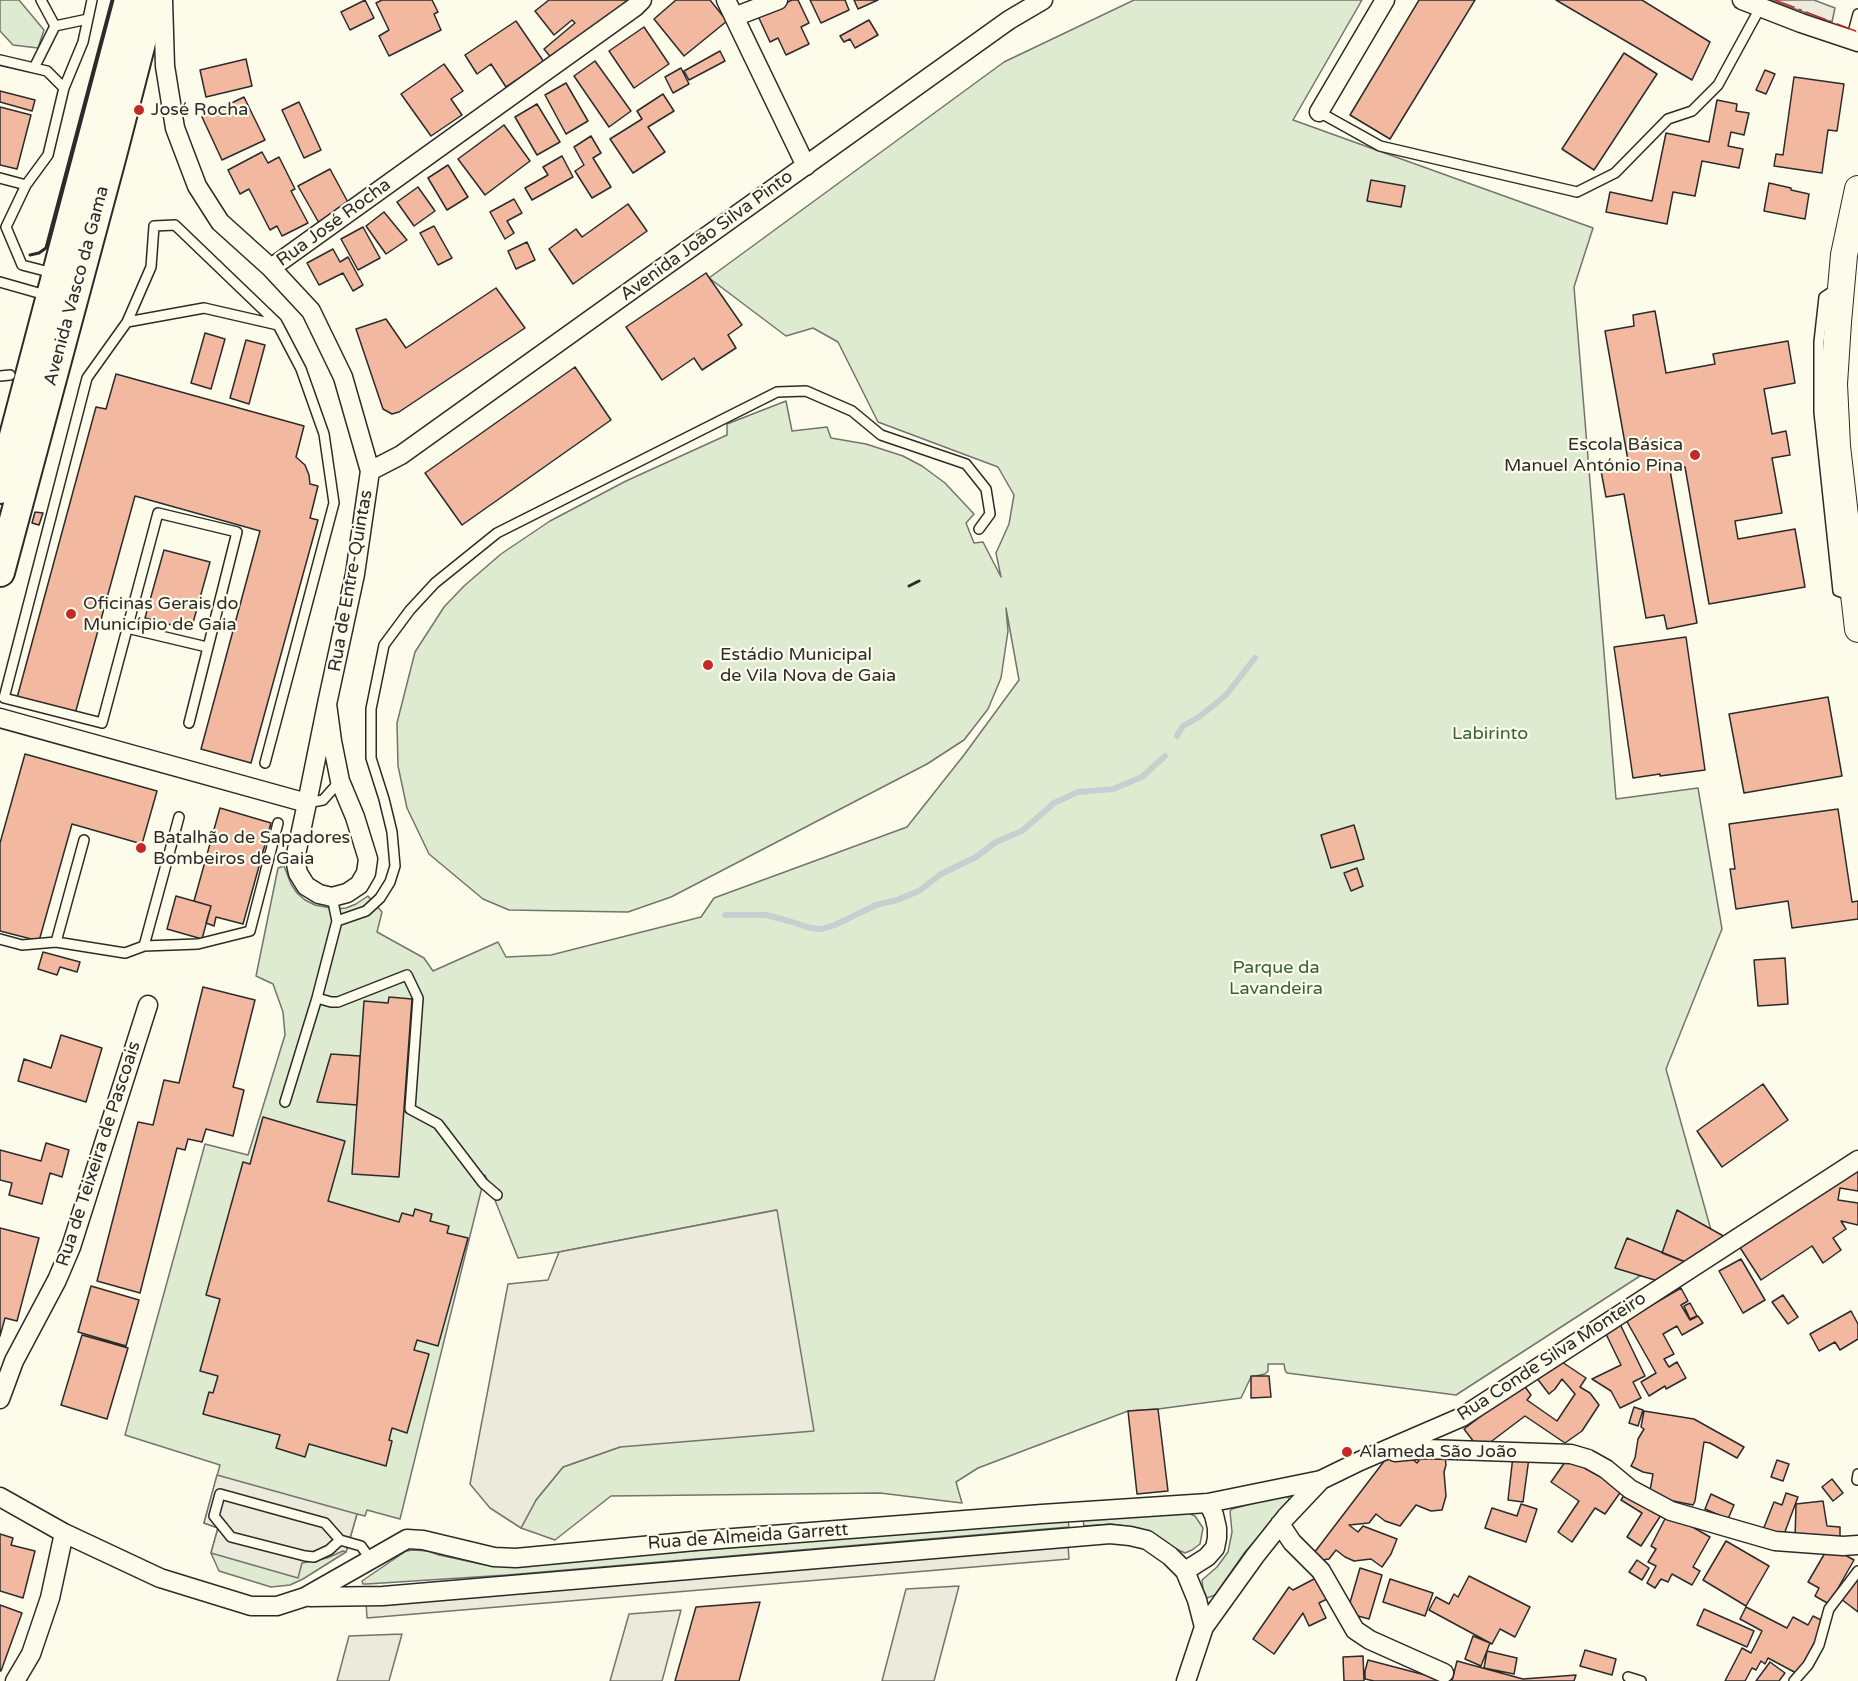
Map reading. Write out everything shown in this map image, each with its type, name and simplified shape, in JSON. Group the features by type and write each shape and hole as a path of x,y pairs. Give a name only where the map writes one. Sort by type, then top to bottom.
{"main road":[{"name":"Avenida Vasco da Gama","path":"0,489 129,0"},
{"name":"Avenida Vasco da Gama","path":"0,572 152,0"},
{"path":"1858,189 1844,255 1834,384 1837,446 1858,629"}],"street":[{"name":"Rua José Rocha","path":"163,0 165,66 175,128 197,186 220,222 271,268 642,0"},
{"path":"726,0 806,166"},
{"path":"734,17 778,0"},
{"name":"Avenida João Silva Pinto","path":"370,471 401,455 1009,20 1043,0"},
{"path":"1319,112 1385,0"},
{"path":"1742,0 1854,41"},
{"name":"Rua de Entre-Quintas","path":"271,268 311,311 343,377 370,471 355,574 327,704 315,801 295,859 298,873 306,886 318,894 332,897 347,893 359,885 366,873 368,860 355,816 340,781 327,704"},
{"path":"0,718 315,801"},
{"name":"Rua de Teixeira de Pascoais","path":"0,1399 14,1360 57,1280 71,1247 148,1005"},
{"name":"Rua Conde Silva Monteiro","path":"1186,1681 1204,1627 1280,1524 1322,1480 1462,1417 1858,1160"},
{"path":"1377,1454 1426,1449 1571,1454 1588,1459 1606,1469 1630,1489 1671,1511 1775,1541 1858,1545"},
{"name":"Rua de Almeida Garrett","path":"0,1497 64,1533 160,1578 251,1606 277,1606 305,1597 407,1539 423,1540 494,1557 516,1558 683,1542 1208,1503 1322,1480"},
{"path":"1185,1571 1207,1557 1215,1548 1217,1528 1208,1503"},
{"path":"1280,1524 1293,1542 1321,1571 1355,1630 1370,1640 1444,1673"},
{"path":"15,1681 31,1654 50,1598 64,1533"},
{"name":"Rua de Almeida Garrett","path":"305,1597 383,1596 1110,1534 1147,1540 1170,1556 1185,1571 1197,1600 1204,1627"}],"lane":[{"path":"41,0 55,26"},
{"path":"54,286 22,265 6,227 26,185 48,155 64,88 83,42 92,0"},
{"path":"1319,112 1380,146 1577,192 1614,173 1668,119 1692,111 1718,86 1760,8"},
{"path":"1854,41 1858,14"},
{"path":"55,26 88,19"},
{"path":"34,68 55,26"},
{"path":"0,60 47,71 64,88"},
{"path":"0,178 26,185"},
{"path":"189,723 237,532 158,513 102,723 4,698 87,378 127,322 151,267 154,226 175,225 278,325 301,369 324,434 334,503 265,763"},
{"path":"0,282 54,286"},
{"path":"127,322 204,308 278,325"},
{"path":"0,376 10,375"},
{"path":"337,921 366,911 380,898 390,882 394,866 392,832 371,758 371,709 384,645 410,610 435,583 497,533 777,392 807,391 852,411 881,435 966,464 986,489 990,514 979,529"},
{"path":"127,628 207,647"},
{"name":"Rua de Entre-Quintas","path":"315,801 331,793 340,781"},
{"path":"144,946 180,817"},
{"path":"0,939 22,945 56,942 125,953 144,946 198,944 250,931 278,824"},
{"path":"56,942 84,840"},
{"path":"285,1102 317,998 337,921 332,897"},
{"path":"317,998 338,1002 407,975 418,998 410,1109 438,1124 483,1183 497,1195"},
{"path":"340,1540 321,1555 305,1557 231,1537 214,1515 220,1494 325,1523 340,1540 361,1546 371,1560"},
{"path":"1794,1681 1808,1665 1819,1645 1829,1609 1858,1571"},
{"path":"1628,1677 1641,1681"}],"green space":[{"path":"0,0 19,0 44,30 38,48 13,45 0,31"},
{"name":"Parque da Lavandeira","path":"1134,0 1362,0 1293,120 1593,228 1574,287 1616,799 1698,788 1722,929 1666,1069 1711,1230 1456,1395 1287,1373 1284,1364 1268,1364 1268,1371 1265,1374 1251,1377 1241,1398 1128,1411 978,1468 956,1482 962,1503 880,1493 611,1496 555,1540 521,1528 536,1500 563,1467 620,1447 776,1210 518,1258 485,1175 400,1519 367,1510 365,1516 357,1514 346,1552 290,1585 271,1587 219,1571 211,1553 218,1528 204,1523 220,1465 125,1435 205,1144 248,1155 285,1035 283,1012 273,984 256,976 278,868 284,866 297,893 315,905 336,909 346,908 368,896 382,912 377,932 424,958 433,971 498,942 506,957 551,955 701,917 714,898 907,827 1019,680 1006,608 1008,631 1001,678 988,709 964,740 927,764 671,897 628,912 509,910 483,899 429,854 407,808 398,766 397,723 415,652 444,607 501,554 550,521 626,481 727,435 727,424 786,401 792,431 827,427 831,438 866,444 903,456 922,466 945,483 974,514 966,523 974,543 983,542 1001,577 996,553 1009,524 1014,495 998,467 878,422 838,342 813,328 786,336 709,278 1004,62"},
{"path":"1283,1495 1290,1501 1245,1552 1215,1595 1207,1598 1202,1580 1217,1567 1228,1552 1232,1532 1230,1511"},
{"path":"1186,1512 1195,1516 1203,1528 1200,1544 1185,1553 1139,1528 1111,1524 1084,1526 1083,1520"},
{"path":"1068,1520 1069,1527 507,1575 367,1584 363,1584 362,1581 406,1551 413,1550 428,1551 486,1565 508,1566"}],"shaded area":[{"path":"1770,0 1814,0 1835,8 1832,22"},
{"path":"777,1210 814,1431 620,1447 563,1467 536,1500 521,1528 490,1508 470,1484 508,1284 548,1280 559,1252"},
{"path":"217,1475 357,1514 346,1552 302,1563 298,1578 211,1553 218,1528 204,1523"},
{"path":"1068,1544 1069,1559 367,1618 366,1602"},
{"path":"959,1586 934,1681 882,1681 906,1589"},
{"path":"681,1610 662,1681 610,1681 629,1614"},
{"path":"402,1634 389,1681 337,1681 349,1636"}],"building":[{"path":"365,0 374,18 350,30 341,12"},
{"path":"382,0 432,0 438,12 434,14 441,30 389,56 379,36 389,30 376,3"},
{"path":"549,0 628,0 553,60 544,49 575,23 572,20 554,35 535,11"},
{"path":"676,0 710,0 727,21 684,56 654,19"},
{"path":"792,0 798,0 809,23 801,27 809,44 786,55 778,38 770,42 758,16"},
{"path":"810,0 845,0 849,10 821,23"},
{"path":"854,0 878,0 858,9"},
{"path":"1419,0 1475,0 1390,139 1350,115"},
{"path":"1556,0 1642,0 1710,42 1692,80"},
{"path":"869,20 878,35 855,48 850,39 844,42 840,36"},
{"path":"516,21 544,62 506,87 491,64 477,74 465,55"},
{"path":"644,27 669,64 634,88 609,51"},
{"path":"720,51 725,61 689,80 684,71"},
{"path":"1624,53 1657,74 1594,170 1562,149"},
{"path":"246,59 252,86 206,97 200,70"},
{"path":"595,61 631,111 609,127 574,76"},
{"path":"444,64 463,91 451,99 462,115 431,136 401,94"},
{"path":"681,68 689,84 673,93 665,77"},
{"path":"1765,70 1775,74 1766,94 1756,90"},
{"path":"1794,77 1844,84 1837,131 1828,130 1822,173 1774,166 1776,154 1783,155"},
{"path":"566,83 588,121 566,134 545,95"},
{"path":"0,91 35,100 32,111 0,102"},
{"path":"663,94 674,111 648,127 665,152 633,173 610,139 642,119 637,111"},
{"path":"244,97 265,140 222,160 202,117"},
{"path":"1717,100 1737,104 1736,111 1749,113 1744,135 1731,132 1728,146 1743,149 1739,168 1702,161 1695,196 1673,192 1667,224 1606,212 1610,192 1652,201 1666,133 1709,142"},
{"path":"299,102 321,150 304,158 282,110"},
{"path":"537,104 560,142 537,155 515,117"},
{"path":"0,107 31,115 17,169 0,165"},
{"path":"504,125 530,161 485,195 458,159"},
{"path":"591,136 601,153 593,158 611,187 592,198 575,171 584,165 574,147"},
{"path":"262,152 268,163 279,157 295,189 291,191 308,223 282,236 277,226 270,230 249,189 240,194 228,170"},
{"path":"562,156 573,177 532,200 525,188 548,175 543,167"},
{"path":"448,165 468,197 447,210 428,178"},
{"path":"330,169 350,206 319,223 298,186"},
{"path":"1371,180 1405,186 1401,207 1367,201"},
{"path":"1769,183 1809,194 1805,219 1764,211"},
{"path":"418,187 435,211 414,226 397,202"},
{"path":"514,199 522,213 507,221 514,233 505,239 490,212"},
{"path":"628,204 647,231 573,284 549,249 576,229 582,237"},
{"path":"384,212 407,240 386,254 366,226"},
{"path":"434,226 452,258 438,265 420,233"},
{"path":"363,227 380,258 358,270 341,239"},
{"path":"527,242 535,260 516,269 508,251"},
{"path":"333,249 340,262 348,257 363,285 353,291 343,273 319,285 307,263"},
{"path":"706,273 742,325 728,335 736,348 702,370 694,358 662,380 626,327"},
{"path":"496,288 525,328 399,412 392,414 383,409 356,329 386,319 406,348"},
{"path":"1655,311 1666,373 1715,364 1713,354 1788,341 1795,383 1764,389 1772,434 1786,431 1790,455 1772,458 1782,513 1735,521 1738,539 1795,529 1805,587 1709,604 1685,467 1670,470 1697,623 1667,629 1664,615 1646,618 1624,494 1606,497 1601,471 1629,466 1605,331 1634,326 1633,315"},
{"path":"205,333 225,339 211,389 191,383"},
{"path":"246,340 265,345 249,404 230,398"},
{"path":"575,367 611,420 462,525 425,473"},
{"name":"Oficinas Gerais do Município de Gaia","path":"116,374 304,426 296,457 305,465 310,484 318,486 310,518 318,520 251,763 201,749 260,531 135,496 75,714 17,698 96,407 106,409"},
{"path":"35,512 43,513 39,525 32,523"},
{"path":"164,550 210,562 191,630 145,618"},
{"path":"1686,637 1705,770 1633,778 1614,647"},
{"path":"1828,697 1842,776 1744,793 1729,714"},
{"path":"25,754 157,791 142,844 72,824 39,941 0,931 0,843"},
{"path":"220,808 271,823 243,924 216,917 214,926 206,923 211,906 194,901"},
{"path":"1838,809 1852,902 1858,901 1858,919 1792,928 1788,901 1736,909 1730,869 1735,869 1729,824"},
{"path":"1354,825 1364,859 1331,868 1321,835"},
{"path":"1357,868 1363,886 1351,891 1344,873"},
{"path":"176,896 211,906 202,939 167,929"},
{"path":"43,952 80,962 77,972 60,967 57,975 38,969"},
{"path":"1785,958 1788,1004 1758,1006 1754,960"},
{"path":"203,987 255,1000 233,1087 244,1090 233,1136 206,1129 202,1142 188,1139 185,1150 177,1148 140,1293 97,1281 138,1122 153,1125 164,1080 179,1083"},
{"path":"389,997 412,999 399,1177 352,1174 364,1001 388,1003"},
{"path":"61,1035 102,1048 86,1102 18,1081 24,1059 51,1068"},
{"path":"331,1054 360,1056 357,1105 317,1102"},
{"path":"1763,1084 1788,1120 1722,1167 1697,1131"},
{"path":"263,1117 345,1141 328,1201 399,1222 402,1213 413,1216 415,1209 432,1214 430,1221 449,1226 447,1233 468,1238 438,1346 417,1340 414,1350 429,1354 407,1433 392,1428 389,1440 392,1441 386,1466 309,1444 305,1457 276,1448 280,1435 203,1414 209,1392 213,1393 218,1376 200,1371 220,1299 206,1295 243,1162 250,1164"},
{"path":"46,1143 69,1150 62,1177 50,1173 42,1204 9,1195 12,1183 0,1180 0,1150 41,1161"},
{"path":"1858,1167 1858,1191 1840,1188 1838,1200 1858,1203 1858,1225 1841,1221 1846,1229 1833,1238 1841,1250 1823,1263 1812,1246 1761,1280 1739,1246"},
{"path":"1677,1210 1727,1238 1688,1263 1662,1253"},
{"path":"0,1228 39,1238 17,1321 5,1318 0,1336"},
{"path":"1627,1238 1688,1263 1658,1281 1615,1268"},
{"path":"1741,1259 1765,1300 1743,1313 1719,1271"},
{"path":"91,1286 139,1300 126,1346 78,1332"},
{"path":"1681,1288 1688,1301 1681,1305 1690,1320 1698,1316 1703,1323 1682,1335 1677,1326 1663,1334 1674,1354 1664,1359 1669,1367 1677,1362 1686,1378 1666,1389 1665,1386 1649,1396 1641,1382 1656,1373 1626,1320"},
{"path":"1783,1295 1798,1317 1788,1324 1772,1302"},
{"path":"1690,1303 1697,1316 1690,1319 1684,1306"},
{"path":"1851,1311 1858,1324 1858,1339 1840,1350 1835,1342 1819,1351 1810,1334"},
{"path":"1620,1324 1645,1376 1633,1382 1641,1398 1620,1408 1611,1391 1592,1379 1621,1365 1605,1332"},
{"path":"82,1335 128,1348 107,1419 61,1405"},
{"path":"1559,1360 1586,1378 1580,1387 1590,1393 1599,1405 1582,1431 1565,1443 1525,1416 1480,1450 1464,1429 1523,1384 1531,1395 1527,1400 1557,1421 1575,1394 1562,1379 1549,1394 1536,1377"},
{"path":"1251,1376 1269,1376 1271,1397 1251,1398"},
{"path":"1634,1407 1643,1410 1638,1426 1629,1423"},
{"path":"1158,1409 1168,1491 1137,1494 1128,1411"},
{"path":"1644,1411 1694,1419 1744,1447 1737,1458 1704,1442 1693,1505 1649,1496 1653,1474 1631,1466 1635,1458 1638,1439 1644,1429 1641,1427"},
{"path":"1570,1455 1622,1490 1605,1514 1595,1508 1572,1542 1558,1532 1579,1501 1551,1482"},
{"path":"1445,1456 1446,1496 1442,1510 1431,1511 1416,1505 1400,1526 1385,1521 1376,1514 1369,1523 1349,1525 1358,1532 1363,1526 1397,1539 1382,1567 1371,1559 1354,1561 1336,1550 1329,1559 1322,1560 1314,1553 1385,1460 1410,1457 1417,1463 1420,1459"},
{"path":"1513,1456 1529,1458 1523,1502 1508,1500"},
{"path":"1777,1460 1789,1464 1783,1481 1771,1477"},
{"path":"1832,1479 1843,1493 1833,1501 1822,1487"},
{"path":"1628,1489 1663,1512 1641,1546 1627,1537 1642,1513 1621,1500"},
{"path":"1786,1493 1798,1497 1783,1537 1763,1530 1774,1502 1782,1505"},
{"path":"1711,1494 1734,1505 1728,1519 1705,1509"},
{"path":"1823,1501 1827,1526 1840,1527 1840,1541 1795,1539 1796,1504"},
{"path":"1521,1504 1537,1509 1526,1542 1485,1528 1492,1508 1517,1516"},
{"path":"1668,1513 1710,1537 1693,1567 1700,1571 1692,1585 1672,1574 1668,1582 1661,1579 1655,1588 1647,1583 1656,1566 1648,1562 1656,1549 1651,1546"},
{"path":"0,1534 13,1538 11,1545 35,1551 23,1598 0,1591"},
{"path":"1726,1541 1769,1566 1746,1606 1703,1580"},
{"path":"1829,1546 1854,1560 1829,1604 1815,1596 1819,1588 1808,1582"},
{"path":"1637,1560 1649,1568 1642,1580 1629,1572"},
{"path":"1360,1568 1382,1575 1369,1619 1347,1613"},
{"path":"1319,1573 1331,1597 1319,1603 1326,1618 1309,1626 1303,1613 1274,1654 1253,1639 1289,1587 1293,1590 1314,1579 1313,1576"},
{"path":"1469,1576 1530,1607 1515,1637 1500,1629 1492,1644 1429,1610 1436,1597 1449,1604 1454,1594 1458,1597"},
{"path":"1858,1578 1858,1612 1841,1599"},
{"path":"1390,1579 1433,1593 1425,1616 1383,1602"},
{"path":"760,1602 739,1681 675,1681 696,1607"},
{"path":"0,1605 22,1613 1,1671 0,1671"},
{"path":"1746,1607 1787,1628 1793,1617 1808,1625 1813,1616 1825,1622 1798,1674 1768,1658 1765,1664 1761,1661 1756,1670 1752,1668 1745,1681 1725,1681 1742,1648 1751,1653 1762,1631 1740,1619"},
{"path":"1704,1609 1754,1631 1747,1647 1697,1625"},
{"path":"1473,1636 1490,1643 1481,1666 1465,1659"},
{"path":"1585,1650 1616,1659 1612,1675 1580,1666"},
{"path":"1487,1651 1517,1658 1514,1674 1484,1668"},
{"path":"1363,1656 1364,1681 1344,1681 1343,1657"},
{"path":"1368,1660 1448,1681 1365,1679"},
{"path":"1457,1661 1523,1679 1576,1675 1574,1681 1452,1681"},
{"path":"1770,1662 1785,1673 1779,1681 1756,1681"}],"waterway":[{"path":"1177,736 1183,726 1199,717 1226,695 1255,658"},
{"path":"725,915 766,915 810,928 822,929 835,925 876,905 919,891 941,874 976,857 996,842 1022,831 1054,803 1078,792 1113,789 1142,777 1165,756"}],"wall":[{"path":"30,255 46,248 112,0"},
{"path":"909,586 919,581"}],"power":[{"path":"1775,0 1858,32"}],"place":[{"name":"José Rocha","path":"139,110"},
{"name":"Escola Básica Manuel António Pina","path":"1695,455"},
{"name":"Oficinas Gerais do Município de Gaia","path":"71,614"},
{"name":"Estádio Municipal de Vila Nova de Gaia","path":"708,665"},
{"name":"Batalhão de Sapadores Bombeiros de Gaia","path":"141,848"},
{"name":"Alameda São João","path":"1347,1452"}],"park label":[{"name":"Labirinto","path":"1490,734"}]}
